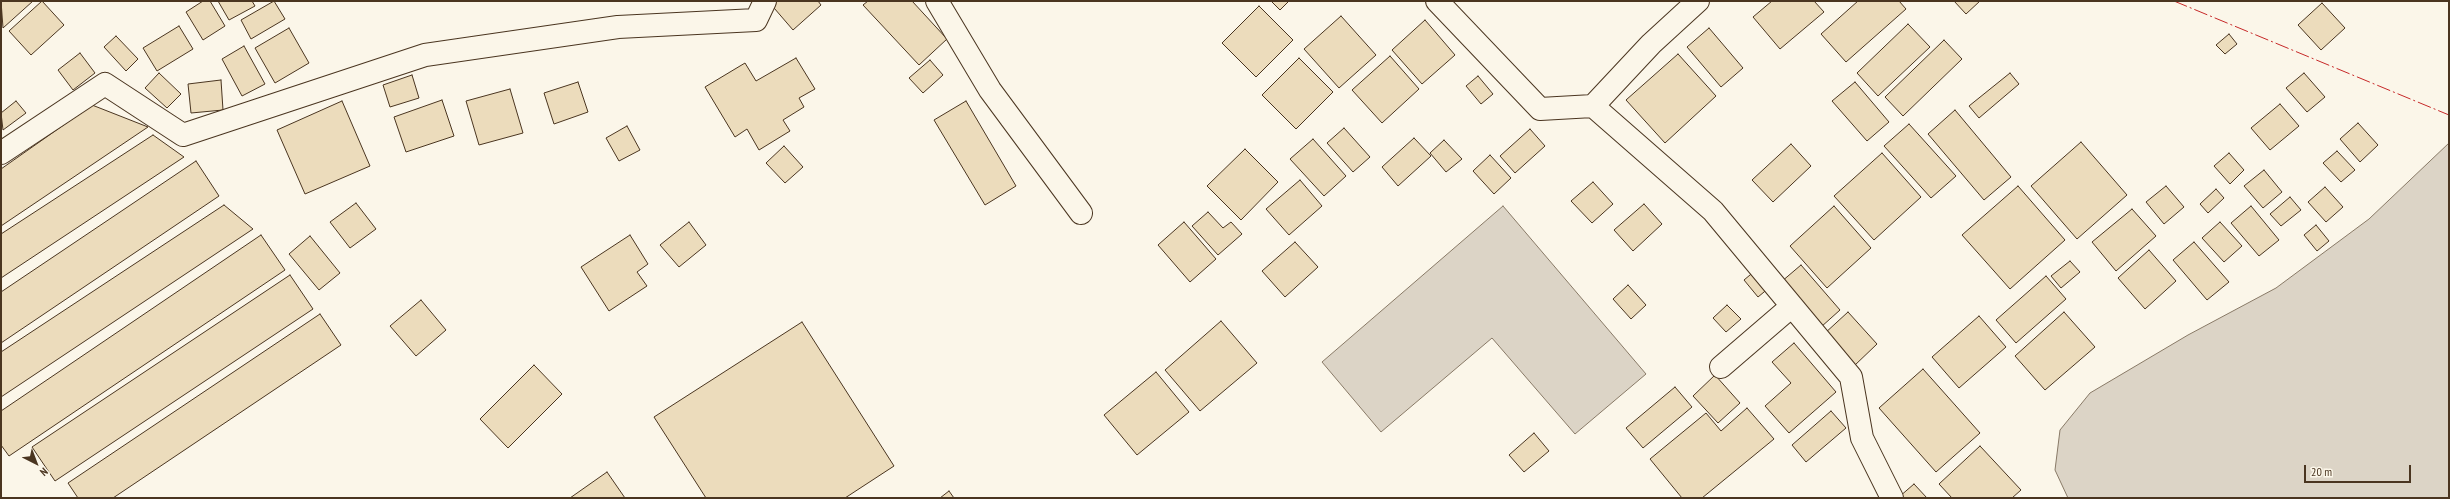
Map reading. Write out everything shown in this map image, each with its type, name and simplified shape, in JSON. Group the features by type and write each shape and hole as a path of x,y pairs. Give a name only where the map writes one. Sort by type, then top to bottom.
{"street":[{"path":"1,153 105,84 183,135 425,55 618,27 756,20 765,1"},
{"path":"937,1 990,90 1081,213"},
{"path":"1437,1 1540,109 1593,106 1651,44 1698,1"},
{"path":"1593,106 1713,211 1851,377 1862,438 1892,498"},
{"path":"1721,367 1792,306"}],"shaded area":[{"path":"2449,143 2449,498 2068,498 2055,470 2060,430 2090,393 2188,335 2276,288 2369,219"},
{"path":"1503,206 1646,374 1575,434 1492,338 1381,432 1322,362"}],"building":[{"path":"1,1 33,1 3,28"},
{"path":"42,1 64,25 31,55 9,31"},
{"path":"203,1 210,1 225,26 203,40 186,12"},
{"path":"218,1 252,1 255,6 229,20"},
{"path":"274,1 285,19 251,39 241,20"},
{"path":"768,1 818,1 821,5 793,30"},
{"path":"868,1 912,1 947,39 919,65 863,5"},
{"path":"1271,1 1289,1 1280,10"},
{"path":"1772,1 1814,1 1824,12 1780,49 1753,17"},
{"path":"1858,1 1899,1 1906,9 1846,62 1821,34"},
{"path":"1954,1 1980,1 1966,14"},
{"path":"2322,3 2345,28 2321,50 2298,25"},
{"path":"1259,6 1293,40 1256,77 1222,43"},
{"path":"1341,16 1376,55 1339,88 1304,49"},
{"path":"1425,20 1455,55 1422,84 1392,50"},
{"path":"1908,24 1930,47 1878,96 1857,73"},
{"path":"179,26 193,49 157,71 143,48"},
{"path":"289,28 309,63 275,83 255,48"},
{"path":"1709,28 1743,68 1721,87 1687,47"},
{"path":"2229,34 2237,44 2225,54 2216,45"},
{"path":"116,36 138,59 126,71 104,47"},
{"path":"1944,40 1962,59 1903,116 1885,97"},
{"path":"244,46 265,84 242,96 222,59"},
{"path":"80,53 95,73 73,90 58,70"},
{"path":"1678,54 1716,96 1665,143 1626,100"},
{"path":"1390,56 1419,89 1382,123 1352,90"},
{"path":"796,58 815,89 799,98 804,107 783,120 790,131 759,150 747,129 735,137 705,87 745,63 756,81"},
{"path":"1299,58 1333,92 1296,129 1262,95"},
{"path":"930,60 943,75 923,93 909,78"},
{"path":"159,73 181,94 167,108 145,88"},
{"path":"2010,73 2019,84 1979,118 1969,106"},
{"path":"2304,73 2325,97 2307,112 2286,88"},
{"path":"412,75 419,98 390,107 383,85"},
{"path":"1478,76 1493,94 1481,104 1466,86"},
{"path":"221,80 223,110 191,113 188,84"},
{"path":"578,82 588,112 554,124 544,93"},
{"path":"1855,82 1889,122 1867,141 1832,101"},
{"path":"510,89 523,133 479,145 466,101"},
{"path":"442,100 454,136 406,152 394,117"},
{"path":"16,101 26,113 3,130 1,113"},
{"path":"342,101 370,166 305,194 277,130"},
{"path":"966,101 1016,186 985,205 934,120"},
{"path":"2280,104 2299,126 2270,150 2251,128"},
{"path":"92,105 148,127 1,226 1,169"},
{"path":"1955,110 2011,177 1984,200 1928,134"},
{"path":"2358,123 2378,145 2360,162 2340,139"},
{"path":"1909,124 1956,176 1931,198 1884,146"},
{"path":"627,126 640,150 619,161 606,138"},
{"path":"1344,128 1370,157 1353,172 1327,143"},
{"path":"1530,129 1545,146 1515,173 1500,156"},
{"path":"153,135 184,157 1,278 1,234"},
{"path":"1414,138 1431,156 1398,186 1382,167"},
{"path":"1313,139 1346,176 1324,196 1290,159"},
{"path":"1444,140 1462,159 1446,172 1430,153"},
{"path":"2081,142 2127,195 2077,239 2031,186"},
{"path":"1791,144 1811,166 1773,202 1752,180"},
{"path":"784,146 803,167 785,183 766,163"},
{"path":"1245,149 1278,182 1241,220 1207,186"},
{"path":"2337,151 2355,170 2341,182 2323,163"},
{"path":"1882,153 1921,197 1874,240 1834,196"},
{"path":"2229,153 2244,170 2230,184 2214,166"},
{"path":"1490,155 1511,178 1494,194 1473,171"},
{"path":"196,161 219,196 1,343 1,292"},
{"path":"2264,170 2282,192 2263,208 2244,186"},
{"path":"1300,180 1322,206 1289,235 1266,209"},
{"path":"1593,182 1613,204 1592,223 1571,201"},
{"path":"2018,186 2065,240 2010,289 1962,235"},
{"path":"2166,186 2184,207 2164,224 2146,202"},
{"path":"2325,187 2343,207 2326,222 2308,202"},
{"path":"2216,189 2224,198 2208,213 2200,204"},
{"path":"2290,197 2301,210 2281,226 2270,214"},
{"path":"356,203 376,229 350,248 330,222"},
{"path":"1644,204 1662,224 1633,251 1614,230"},
{"path":"224,205 253,229 1,397 1,352"},
{"path":"1834,206 1871,248 1827,288 1790,246"},
{"path":"2251,206 2279,240 2259,256 2231,223"},
{"path":"2132,209 2156,236 2116,271 2092,242"},
{"path":"1208,212 1223,228 1231,222 1242,234 1218,255 1192,226"},
{"path":"689,222 706,245 679,267 660,245"},
{"path":"1184,222 1216,259 1190,282 1158,245"},
{"path":"2220,222 2242,246 2224,262 2202,238"},
{"path":"2316,225 2329,241 2317,251 2304,235"},
{"path":"261,235 285,270 9,456 1,445 1,411"},
{"path":"630,235 648,264 637,272 647,286 609,311 581,267"},
{"path":"310,236 340,273 319,290 289,254"},
{"path":"1295,242 1318,267 1285,297 1262,271"},
{"path":"2194,242 2229,282 2207,300 2173,260"},
{"path":"2149,250 2176,281 2145,309 2118,278"},
{"path":"2070,261 2080,272 2061,288 2051,276"},
{"path":"1801,265 1840,310 1821,327 1781,282"},
{"path":"1756,270 1770,287 1758,297 1744,280"},
{"path":"290,275 313,309 55,481 32,447"},
{"path":"2046,276 2066,299 2016,343 1996,320"},
{"path":"1628,285 1646,305 1631,319 1613,299"},
{"path":"421,300 446,330 416,356 390,326"},
{"path":"1727,305 1741,319 1726,332 1713,318"},
{"path":"1848,312 1877,344 1854,366 1824,334"},
{"path":"2064,312 2095,347 2045,390 2015,356"},
{"path":"320,314 341,345 113,498 78,498 68,483"},
{"path":"1979,316 2006,347 1959,388 1932,357"},
{"path":"1221,321 1257,363 1200,411 1165,370"},
{"path":"802,322 894,466 845,498 706,498 654,417"},
{"path":"1794,343 1836,392 1789,433 1765,406 1791,383 1772,362"},
{"path":"534,365 562,394 508,448 480,419"},
{"path":"1923,369 1980,433 1936,472 1879,408"},
{"path":"1156,372 1189,412 1137,455 1104,415"},
{"path":"1715,375 1740,403 1718,423 1693,396"},
{"path":"1675,387 1692,407 1643,448 1626,428"},
{"path":"1747,408 1774,439 1702,498 1682,498 1650,459 1706,413 1721,431"},
{"path":"1831,411 1846,428 1806,462 1792,445"},
{"path":"1534,433 1549,451 1524,472 1509,455"},
{"path":"1980,446 2021,490 2012,498 1952,498 1939,484"},
{"path":"607,472 625,498 570,498"},
{"path":"1914,484 1927,498 1899,497"},
{"path":"949,491 954,498 940,498"}],"power":[{"path":"2174,1 2449,115"}]}
